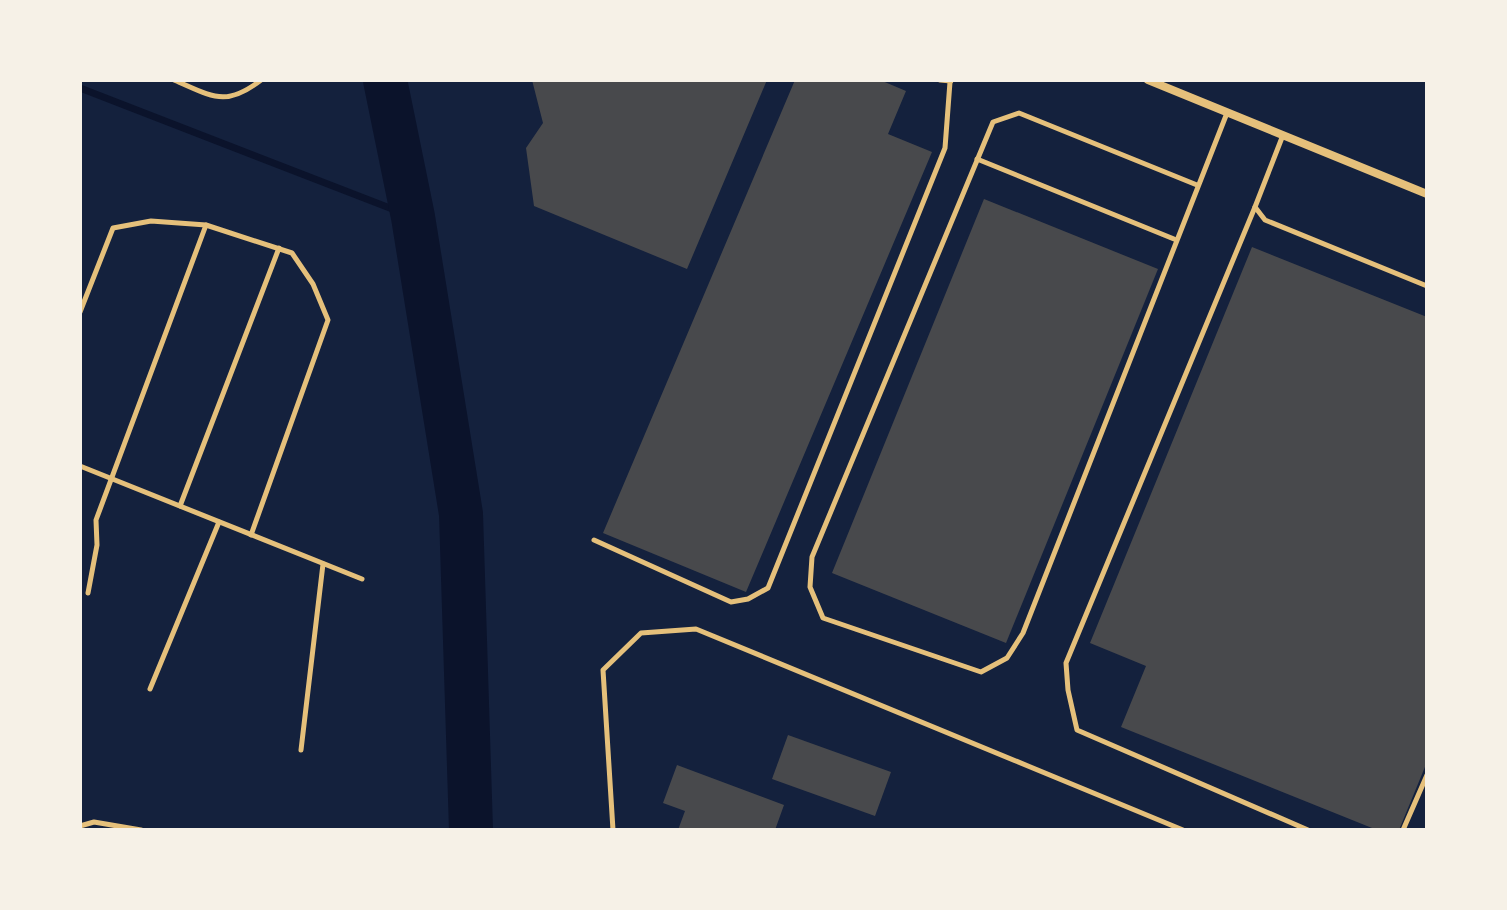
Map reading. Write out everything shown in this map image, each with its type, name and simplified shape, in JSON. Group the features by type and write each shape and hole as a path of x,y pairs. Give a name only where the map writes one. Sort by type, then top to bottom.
{"street":[{"path":"1148,80 1427,194"}],"lane":[{"path":"174,80 222,100 241,95 261,80"},
{"path":"594,540 731,602 748,599 768,588 945,148 951,81 940,80"},
{"path":"1197,185 1019,113 993,122 812,557 810,587 823,618 981,672 1007,658 1023,633 1174,239 1197,185 1227,112"},
{"path":"1283,135 1066,663 1068,690 1077,730 1308,830"},
{"path":"977,159 1174,239"},
{"path":"1255,207 1265,220 1427,286"},
{"path":"80,312 113,228 151,221 206,225 292,253 313,284 328,320 251,535"},
{"path":"88,593 97,545 96,520 206,225"},
{"path":"180,506 279,248"},
{"path":"80,466 362,579"},
{"path":"150,689 219,522"},
{"path":"301,750 323,564"},
{"path":"613,830 603,670 641,633 696,629 1183,830"},
{"path":"1403,830 1427,775"},
{"path":"80,826 94,822 141,830"}],"building":[{"path":"532,80 767,80 687,269 534,206 526,148 543,123"},
{"path":"795,80 880,80 906,91 888,134 932,152 746,592 603,533"},
{"path":"984,199 1158,269 1006,643 832,573"},
{"path":"1252,247 1427,317 1427,762 1399,830 1377,830 1121,727 1146,666 1090,643"},
{"path":"788,735 891,772 875,816 772,779"},
{"path":"677,765 784,805 775,830 678,830 685,811 663,803"}],"waterway":[{"path":"385,80 413,217 461,514 471,830"},
{"path":"80,88 413,217"}]}
